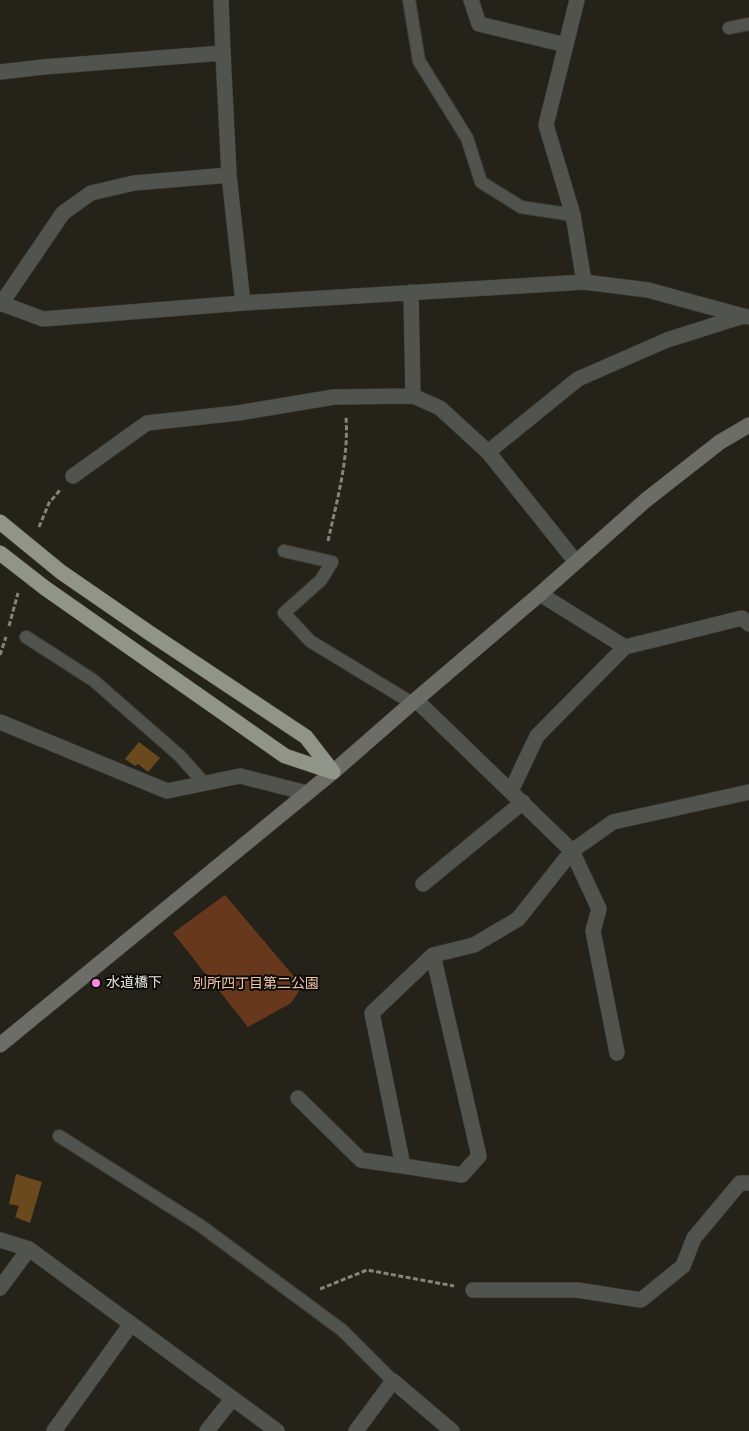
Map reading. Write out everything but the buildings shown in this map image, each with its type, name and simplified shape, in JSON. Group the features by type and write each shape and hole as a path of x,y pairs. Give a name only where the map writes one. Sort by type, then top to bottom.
{"highway":[{"path":"0,522 61,572 306,737 333,772"},
{"path":"0,553 45,588 285,756 333,772"}],"street":[{"path":"221,0 229,175 243,303"},
{"path":"471,0 479,24 566,45"},
{"path":"578,0 546,125 573,215 584,282"},
{"path":"0,72 223,53"},
{"path":"229,175 134,183 91,193 63,213 32,261 0,304 43,319 243,303 584,282 648,290 746,317"},
{"path":"411,292 413,396"},
{"path":"488,452 578,379 668,340 746,317"},
{"path":"73,476 147,423 238,413 334,397 413,396 440,408 488,452 576,562"},
{"path":"0,1045 333,772 646,500 720,442 749,425"},
{"path":"540,594 625,647"},
{"path":"511,791 536,736 625,647 747,620"},
{"path":"414,701 511,791 572,851 599,910 593,931 617,1053"},
{"path":"0,722 167,791 240,776 306,793"},
{"path":"403,1166 372,1013 434,956 474,945 518,919 572,851 613,822 749,792"},
{"path":"423,884 522,802"},
{"path":"298,1098 362,1160 462,1174 479,1156 434,956"},
{"path":"473,1290 577,1290 641,1300 683,1266 694,1238 740,1183 749,1183"},
{"path":"0,1240 30,1249 277,1431"},
{"path":"0,1288 30,1249"},
{"path":"54,1431 131,1324"},
{"path":"356,1431 393,1381 452,1431"},
{"path":"207,1431 232,1399"}],"lane":[{"path":"408,0 419,61 467,138 481,182 521,206 573,215"},
{"path":"729,28 749,24"},
{"path":"284,551 332,562 321,580 284,613 310,641 414,701"},
{"path":"26,637 93,680 180,756 204,784"},
{"path":"59,1136 201,1226 342,1330 393,1381"}],"path":[{"path":"329,534 343,472 347,435"},
{"path":"38,530 49,503 73,476"},
{"path":"0,655 18,590"},
{"path":"299,1298 367,1270 473,1290"}],"green space":[{"name":"別所四丁目第二公園","path":"225,895 302,986 291,1003 248,1027 173,933"}],"place":[{"name":"水道橋下","path":"96,983"}]}
